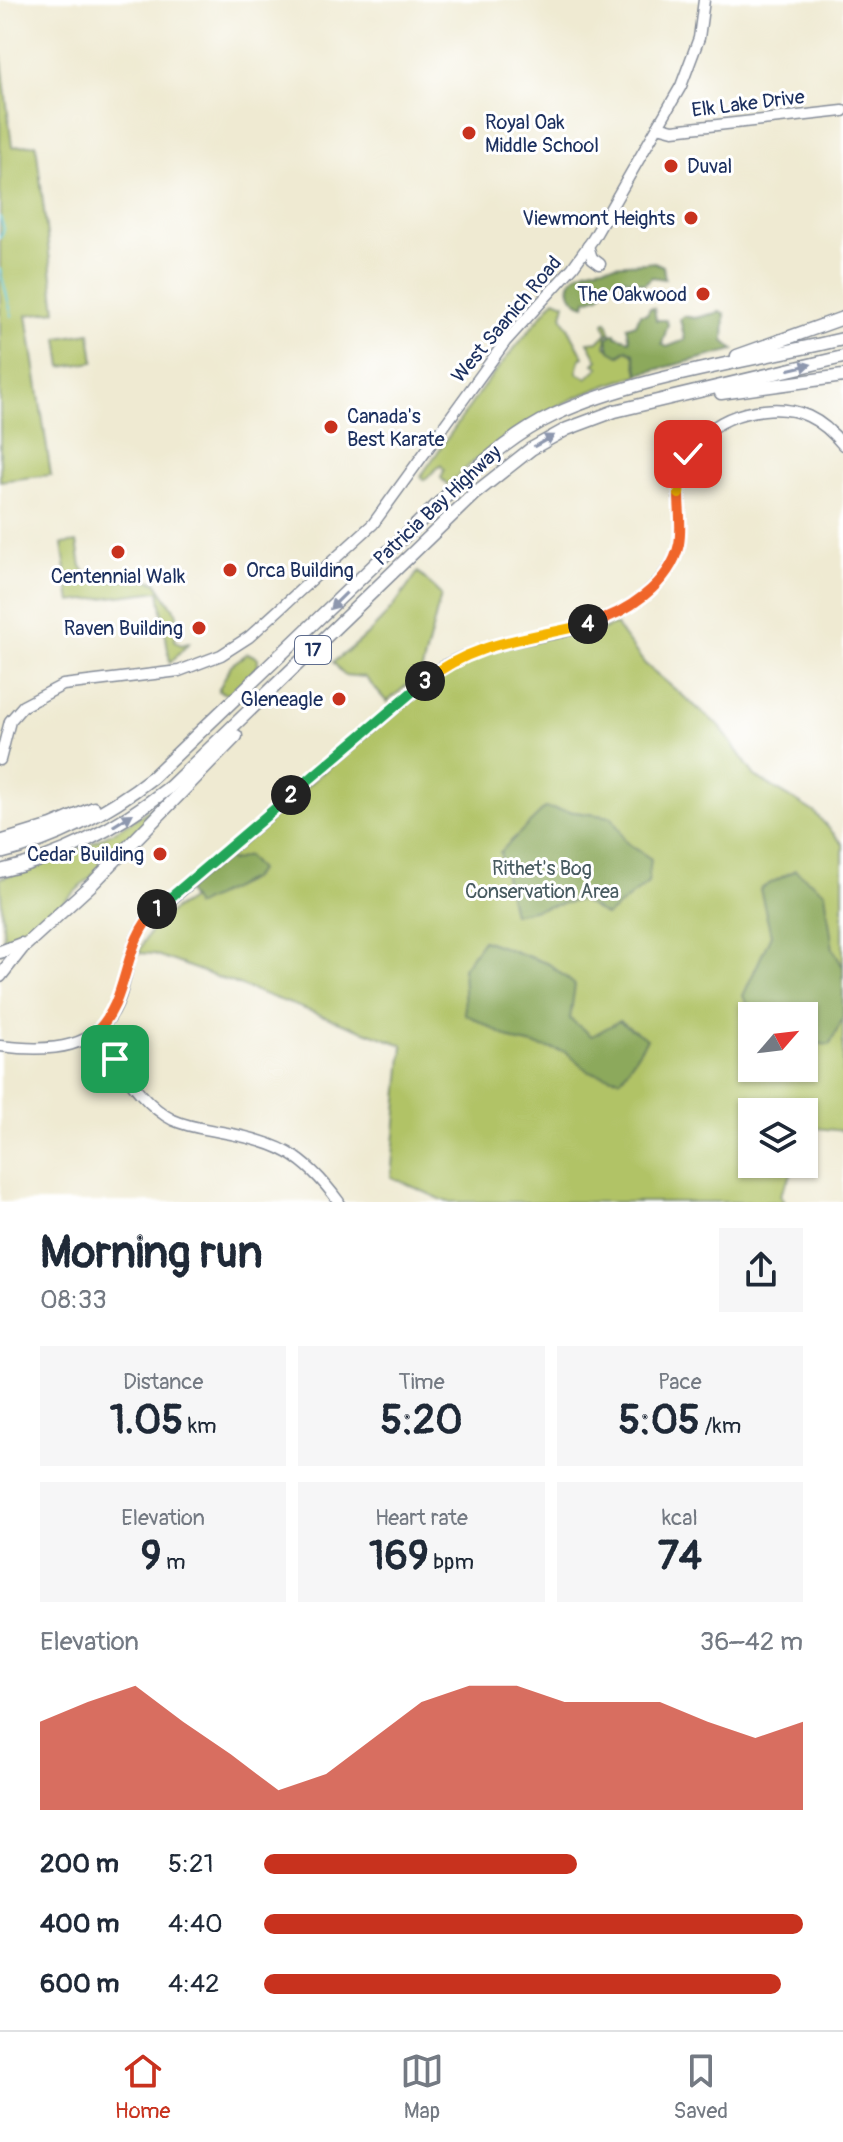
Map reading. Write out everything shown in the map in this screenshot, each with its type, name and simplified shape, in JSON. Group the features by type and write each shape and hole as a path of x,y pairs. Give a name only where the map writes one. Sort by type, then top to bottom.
{"highway":[{"path":"519,435 548,413 593,395 782,342 843,318"},
{"name":"Patricia Bay Highway","path":"0,853 51,837 96,816 138,789 193,743 460,483 519,435 553,416 613,394 843,339"},
{"name":"Patricia Bay Highway","path":"0,871 81,843 152,801 200,760 511,462 567,429 615,411 843,357"},
{"path":"615,411 843,376"},
{"path":"0,976 10,960 366,604 375,590"},
{"path":"0,842 52,826 102,804 193,743"},
{"path":"0,952 19,946 46,925"}],"street":[{"name":"West Saanich Road","path":"5,720 23,706 63,685 179,671 221,655 249,637 373,524 505,342 588,246 658,126 694,54 704,0"},
{"name":"Elk Lake Drive","path":"658,126 673,130 843,111"},
{"path":"588,246 592,258 600,264"},
{"path":"0,1046 56,1050 94,1034 116,1007 130,952 146,921 426,680 469,652 598,621 617,614 645,594 673,560 681,523 682,469 696,443 710,428 730,416 779,408 816,418 843,445"},
{"path":"1,750 5,720"},
{"path":"94,1034 145,1097 166,1116 184,1124 256,1138 283,1148 310,1167 339,1202"}],"green space":[{"path":"0,45 12,147 36,144 56,311 27,315 51,475 0,481"},
{"path":"654,262 663,266 665,279 652,277 644,284 619,277 618,281 608,283 600,296 586,300 585,305 575,300 570,291 574,277 586,270"},
{"path":"555,299 565,303 562,316 584,357 580,359 577,373 587,378 599,367 594,364 598,360 588,342 599,341 607,333 606,346 620,356 626,350 634,354 638,375 584,394 536,418 490,448 448,485 441,478 444,470 441,465 424,480 421,476 486,383"},
{"path":"650,308 654,308 656,320 666,320 668,324 662,344 667,347 685,340 680,319 683,316 695,318 720,312 725,314 724,341 734,350 639,374 634,353 627,349 619,355 610,350 607,338 615,333 630,340 627,327 636,324 640,314 647,314"},
{"path":"607,321 611,334 607,333 604,323"},
{"path":"90,333 94,362 62,367 58,338"},
{"path":"77,542 81,566 91,582 144,579 156,582 177,614 175,641 181,645 189,643 170,663 159,591 71,602 62,544"},
{"path":"418,572 441,595 421,673 387,702 365,677 344,675 333,662 380,622"},
{"name":"Rithet's Bog Conservation Area","path":"615,624 645,664 720,727 755,776 814,812 843,844 843,1131 818,1128 818,1098 738,1098 738,1178 789,1178 780,1195 784,1202 447,1202 391,1177 403,1045 154,954 139,953 159,921 213,887 225,855 444,670 496,646 599,628 601,631"},
{"path":"248,653 258,658 258,666 229,695 218,691 231,665"},
{"path":"175,790 103,866 24,938 14,945 4,941 0,878 48,862 114,832"},
{"path":"545,808 612,817 626,842 651,859 648,883 606,916 580,900 513,914 500,852"},
{"path":"225,855 231,861 247,856 259,870 251,879 195,906 186,891"},
{"path":"795,870 825,892 833,949 843,967 843,1018 830,1045 818,1044 818,1002 746,1002 743,996 771,935 760,889"},
{"path":"483,940 549,964 575,985 570,1019 592,1036 619,1021 647,1039 621,1079 589,1072 566,1052 515,1041 465,1014 463,968"}],"waterway":[{"path":"0,217 4,229 0,238"},
{"path":"0,269 12,316"}],"place":[{"name":"Royal Oak Middle School","path":"469,133"},
{"name":"Duval","path":"671,166"},
{"name":"Viewmont Heights","path":"691,218"},
{"name":"The Oakwood","path":"703,294"},
{"name":"Canada's Best Karate","path":"331,427"},
{"name":"Centennial Walk","path":"118,552"},
{"name":"Orca Building","path":"230,570"},
{"name":"Raven Building","path":"199,628"},
{"name":"Gleneagle","path":"339,699"},
{"name":"Cedar Building","path":"160,854"}],"route":[{"path":"115,1059 94,1034 116,1007 135,939 154,912 444,666 469,652 503,641 606,619 645,594 666,571 678,547 682,469 688,454"}]}
